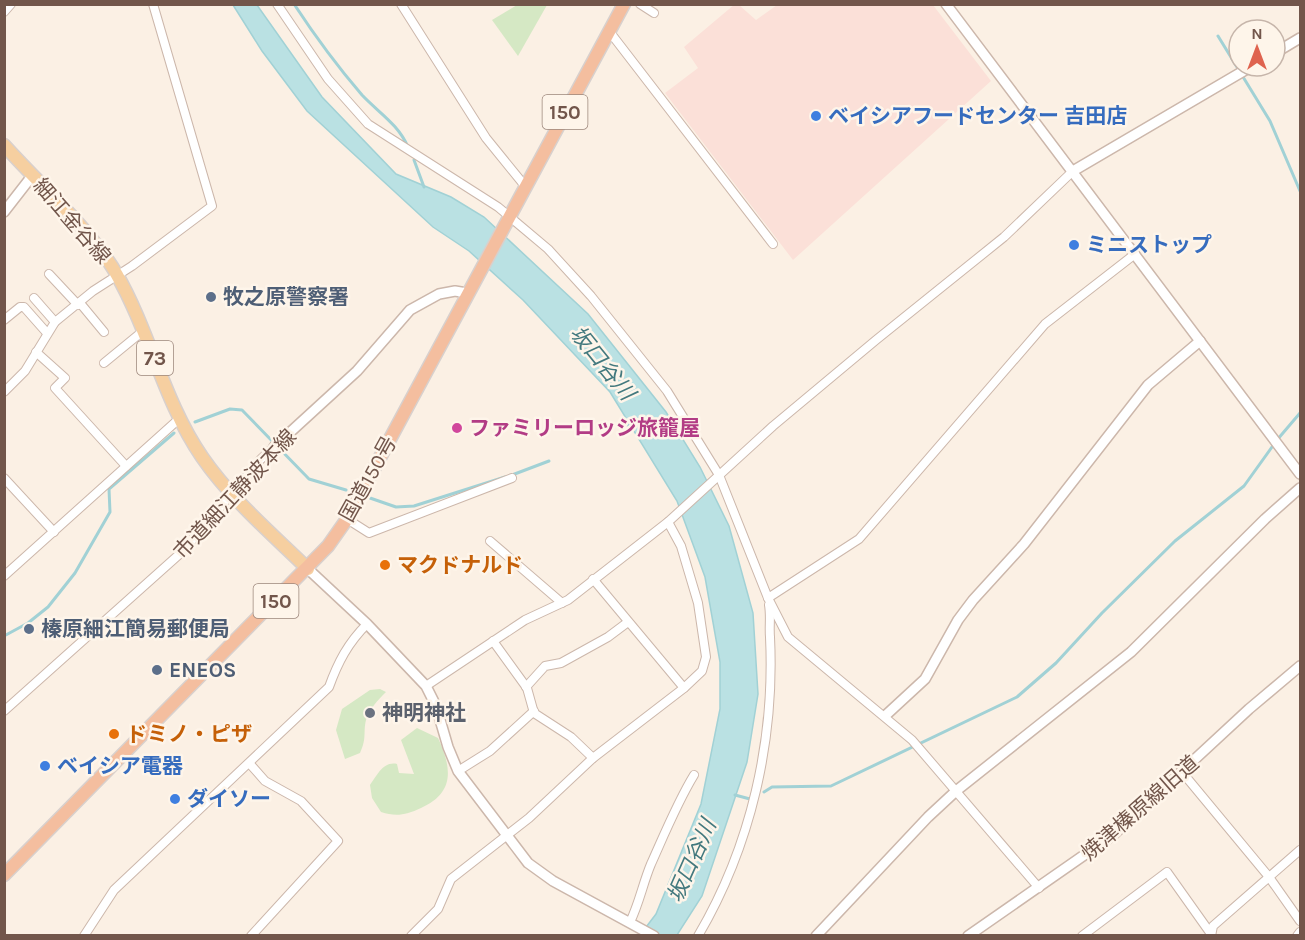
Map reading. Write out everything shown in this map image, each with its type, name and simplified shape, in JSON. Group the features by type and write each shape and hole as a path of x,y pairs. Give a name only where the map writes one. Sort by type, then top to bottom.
{"highway":[{"name":"国道150号","path":"4,875 308,569 347,519 624,4"}],"main road":[{"name":"細江金谷線","path":"4,145 101,250 117,275 180,418 202,457 231,494 308,569"}],"street":[{"path":"4,12 11,4"},
{"path":"4,392 26,370 55,322 212,206 153,4"},
{"path":"277,4 328,79 368,124 508,218 548,249 626,338 667,391 717,477 768,598 788,637 885,715 912,740 1039,888"},
{"path":"401,4 486,138 525,186"},
{"path":"640,4 654,13"},
{"path":"946,4 1300,474"},
{"path":"609,31 773,244"},
{"path":"1287,46 1300,38"},
{"path":"426,686 455,664 525,620 562,603 668,522 876,340 1004,237 1073,171 1231,78"},
{"path":"4,212 32,176"},
{"path":"768,598 859,539 1045,324 1135,254"},
{"path":"49,274 104,332"},
{"name":"市道細江静波本線","path":"4,711 183,551 231,494 277,445 357,371 410,310 439,294 455,291 467,293"},
{"path":"34,298 55,322"},
{"path":"4,320 20,307 24,307 47,333"},
{"path":"104,363 143,331"},
{"path":"885,715 925,679 958,620 973,600 1024,544 1148,385 1200,341"},
{"path":"36,352 65,378 55,387 126,466"},
{"path":"4,576 180,418"},
{"path":"4,478 54,532"},
{"path":"347,519 369,534 512,478"},
{"path":"816,936 928,816 956,791 1131,652 1265,519 1300,488"},
{"path":"411,936 438,909 451,879 508,836 593,758 684,688 702,670 706,657 694,588 681,546 668,522"},
{"path":"490,541 562,603"},
{"path":"308,569 367,624 426,686 436,706 458,771 537,872 654,936"},
{"path":"593,579 684,688"},
{"path":"698,936 735,860 751,808 766,741 771,692 768,598"},
{"path":"526,687 545,666 561,663 608,637 628,622"},
{"path":"84,936 114,890 329,687 350,641 367,624"},
{"path":"493,641 526,687 534,711 571,737 593,758"},
{"name":"焼津榛原線旧道","path":"968,936 1113,835 1249,709 1300,666"},
{"path":"458,771 490,751 534,711"},
{"path":"250,764 265,781 301,801 338,842 251,936"},
{"path":"1182,772 1269,877 1300,921"},
{"path":"632,923 651,865 669,829 681,797 694,775"},
{"path":"1211,935 1214,926 1300,850"},
{"path":"1082,936 1167,872 1211,935"},
{"path":"1297,936 1300,932"}],"shaded area":[{"path":"735,4 756,20 777,5 933,5 991,81 793,260 665,93 698,68 684,47"}],"green space":[{"path":"517,5 547,5 518,56 492,20"},
{"path":"380,689 386,692 367,716 360,753 345,759 336,730 342,709 370,690"},
{"path":"417,728 438,738 446,759 448,779 440,795 432,802 406,814 386,814 381,812 372,798 370,785 384,767 392,764 397,764 399,773 414,774 401,740"}],"water":[{"name":"坂口谷川","path":"233,5 257,5 322,97 396,174 451,197 484,217 588,314 666,412 700,467 729,526 753,613 758,694 747,762 702,896 677,935 640,935 656,914 701,804 720,709 720,662 705,577 677,501 610,392 523,300 469,251 433,227 307,111 262,51"}],"waterway":[{"path":"294,4 344,73 362,95 394,125 408,147"},
{"path":"1218,36 1270,121 1300,191"},
{"path":"414,160 424,187"},
{"path":"195,422 230,409 242,410 309,479 346,490"},
{"path":"764,792 772,787 831,786 1017,697 1056,663 1102,613 1175,541 1244,486 1277,440 1300,413"},
{"path":"622,422 633,428"},
{"path":"4,636 28,623 48,607 75,573 110,512 109,489 174,433"},
{"path":"512,475 549,461"},
{"path":"370,498 396,507 414,506 505,477"},
{"path":"735,795 750,799"}],"place":[{"name":"ベイシアフードセンター 吉田店","path":"816,116"},
{"name":"ミニストップ","path":"1074,245"},
{"name":"牧之原警察署","path":"211,297"},
{"name":"ファミリーロッジ旅籠屋","path":"457,428"},
{"name":"マクドナルド","path":"385,565"},
{"name":"榛原細江簡易郵便局","path":"29,629"},
{"name":"ENEOS","path":"157,670"},
{"name":"神明神社","path":"370,713"},
{"name":"ドミノ・ピザ","path":"114,734"},
{"name":"ベイシア電器","path":"45,766"},
{"name":"ダイソー","path":"175,799"}]}
